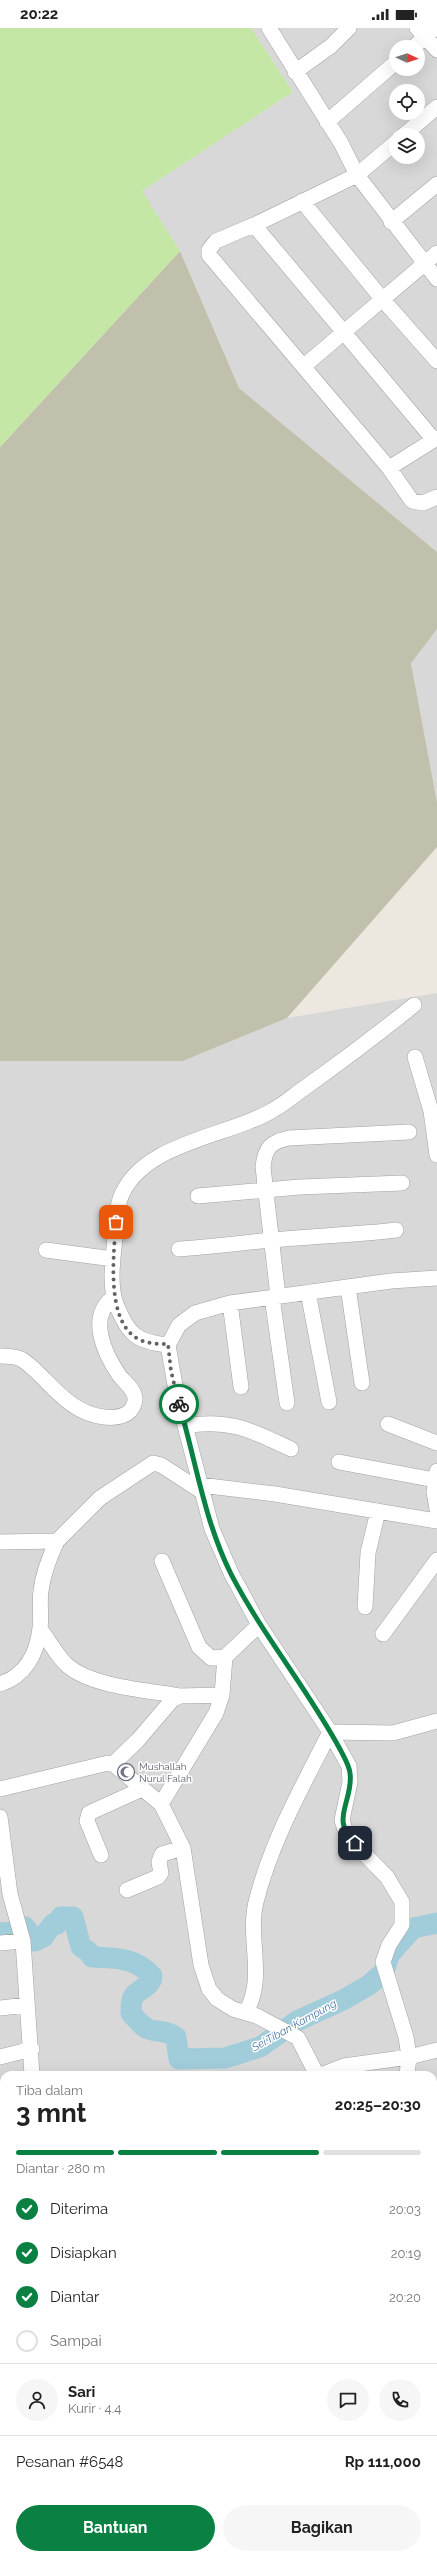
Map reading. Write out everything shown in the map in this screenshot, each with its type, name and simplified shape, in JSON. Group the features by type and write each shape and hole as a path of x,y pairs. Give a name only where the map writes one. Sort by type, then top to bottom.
{"street":[{"path":"269,28 327,122 357,175 437,279"},
{"path":"295,72 331,46 349,28"},
{"path":"423,35 437,50"},
{"path":"327,122 389,68"},
{"path":"412,128 437,107"},
{"path":"389,148 357,175 254,225 216,241 209,250 209,255 389,468 412,501 423,503 437,497"},
{"path":"392,222 437,184"},
{"path":"302,201 383,300 437,361"},
{"path":"254,225 342,332 435,439 389,468"},
{"path":"304,366 342,332 383,300 437,254"},
{"path":"168,1344 150,1343 137,1338 127,1327 114,1297 113,1259 117,1210 121,1197 141,1170 172,1149 273,1111 334,1068 414,1005"},
{"path":"415,1057 431,1111 437,1155"},
{"path":"287,1403 263,1167 265,1153 269,1146 276,1141 409,1132"},
{"path":"198,1196 402,1182"},
{"path":"179,1249 223,1247 271,1240 345,1237 396,1230"},
{"path":"46,1250 113,1259"},
{"path":"407,2071 409,2057 406,2037 383,1962 389,1945 402,1925 402,1902 387,1877 347,1836 342,1820 350,1773 330,1732 259,1625 231,1573 212,1529 171,1371 168,1344 179,1325 195,1313 230,1303 348,1287 437,1278"},
{"path":"348,1287 362,1383"},
{"path":"308,1292 329,1402"},
{"path":"0,1356 20,1359 29,1364 69,1404 80,1411 92,1416 122,1416 131,1410 135,1400 129,1386 108,1357 99,1322 100,1312 104,1303 114,1297"},
{"path":"230,1303 241,1387"},
{"path":"185,1426 203,1423 229,1423 252,1430 291,1449"},
{"path":"388,1424 437,1443"},
{"path":"339,1462 436,1475 434,1492 437,1509"},
{"path":"0,1684 19,1676 27,1668 40,1629 42,1580 45,1567 57,1541 100,1498 146,1466 153,1463 161,1465 201,1488 275,1494 437,1521"},
{"path":"364,1607 368,1553 378,1511"},
{"path":"0,1542 57,1541"},
{"path":"383,1634 437,1560"},
{"path":"162,1561 200,1647 211,1658 225,1657 259,1625"},
{"path":"40,1629 67,1665 80,1674 115,1684 180,1696 222,1695"},
{"path":"161,1804 213,1719 222,1695 225,1657"},
{"path":"113,1764 138,1740 173,1699 180,1696"},
{"path":"330,1732 393,1733 437,1721"},
{"path":"246,2012 255,1988 257,1975 254,1947 256,1904 282,1827 330,1732"},
{"path":"0,1789 98,1763 113,1764 161,1804 183,1848 201,1965 209,1989 217,1999 262,2018 298,2038 315,2071"},
{"path":"101,1854 87,1821 89,1813 142,1789"},
{"path":"0,1818 8,1887 21,1931 32,2049 32,2071"},
{"path":"126,1890 158,1877 161,1873 159,1862 162,1854 183,1848"},
{"path":"0,1943 21,1931"},
{"path":"0,2008 27,2005"},
{"path":"0,2057 32,2049"},
{"path":"331,2071 344,2066 409,2057 437,2050"}],"shaded area":[{"path":"251,28 437,28 437,552 239,388 180,251 141,191 293,92"},
{"path":"180,251 239,388 437,552 437,629 411,663 437,802 437,847 287,1018 183,1061 0,1061 0,447"},
{"path":"437,629 437,802 411,662"},
{"path":"437,993 437,2071 0,2071 0,1061 183,1061 287,1018"}],"green space":[{"path":"0,28 251,28 293,92 142,191 180,251 0,447"}],"waterway":[{"name":"Sei.Tiban Kampung","path":"0,1933 14,1932 25,1927 35,1941 43,1937 53,1924 57,1924 61,1917 73,1917 81,1947 88,1951 92,1957 117,1958 132,1962 139,1965 152,1976 149,1983 136,1993 131,2005 131,2013 145,2028 165,2032 176,2037 179,2059 225,2058 260,2047 297,2021 343,2000 369,1985 384,1972 389,1955 413,1928 437,1923"}],"way so far":[{"path":"116,1222 113,1259 114,1297 127,1327 137,1338 150,1343 168,1344 171,1371 179,1404"}],"place":[{"name":"Mushallah Nurul Falah","path":"126,1772"}],"route":[{"path":"179,1404 212,1529 231,1573 259,1625 330,1732 349,1766 349,1791 342,1820 347,1836 355,1843"}]}
